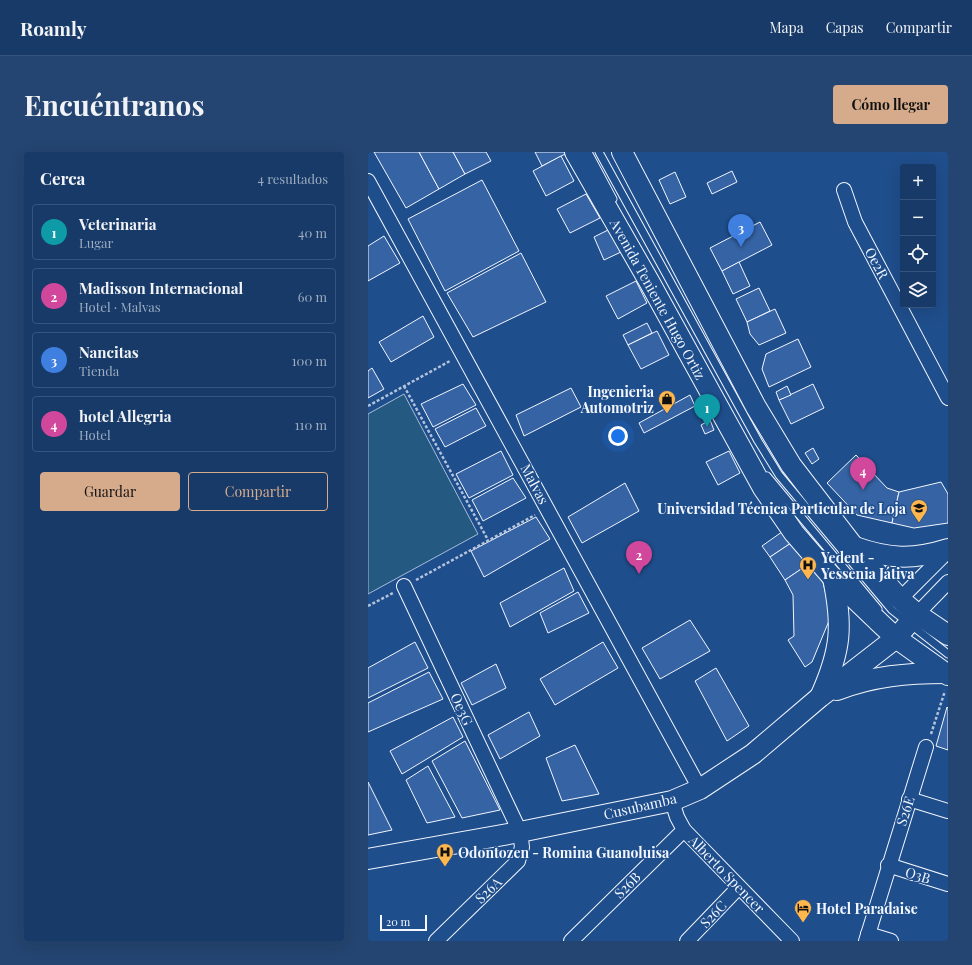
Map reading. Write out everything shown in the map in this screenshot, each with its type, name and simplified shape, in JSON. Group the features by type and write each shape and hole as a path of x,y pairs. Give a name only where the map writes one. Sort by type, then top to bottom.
{"main road":[{"name":"Avenida Teniente Hugo Ortiz","path":"575,152 650,283 763,488 794,533 834,578 897,621 947,672"},
{"name":"Avenida Teniente Hugo Ortiz","path":"622,152 756,407 791,465 854,547 897,621 948,635"},
{"path":"854,547 878,555 903,558 928,555 948,550"},
{"path":"820,697 832,669 839,639 839,608 834,578"},
{"name":"Cusubamba","path":"368,859 520,832 672,801 700,789 754,754 820,697 870,659 897,621"},
{"path":"820,697 850,685 882,677 913,673 947,672"}],"street":[{"name":"Malvas","path":"368,180 700,789"},
{"name":"Oe2R","path":"844,190 855,222 948,398"},
{"name":"Cusubamba","path":"897,621 948,550"},
{"name":"Cusubamba","path":"897,621 948,582"},
{"name":"Oe3G","path":"404,586 520,832"},
{"name":"S26E","path":"867,938 888,865 926,747"},
{"path":"909,799 948,811"},
{"name":"Alberto Spencer","path":"672,801 677,817 684,830 788,940"},
{"name":"S26B","path":"571,941 684,830"},
{"name":"S26A","path":"436,941 518,861 522,847 520,832"},
{"name":"O3B","path":"888,865 948,884"},
{"name":"S26C","path":"687,941 739,887"},
{"path":"867,938 891,941"}],"lane":[{"path":"588,152 618,208"},
{"path":"599,152 758,441 779,475 897,621"},
{"path":"676,313 752,452"},
{"path":"763,470 780,493 897,621"}],"path":[{"path":"368,406 464,354"},
{"path":"404,386 488,540"},
{"path":"368,606 547,508"},
{"path":"926,747 947,672"}],"shaded area":[{"path":"404,394 478,534 368,594 368,414"}],"building":[{"path":"374,152 419,152 439,189 406,208"},
{"path":"419,152 453,152 465,174 439,189"},
{"path":"453,152 486,152 491,161 465,174"},
{"path":"535,152 569,152 542,166"},
{"path":"561,156 574,181 546,196 533,171"},
{"path":"732,171 737,182 712,194 707,183"},
{"path":"675,172 686,197 670,204 659,180"},
{"path":"482,180 519,251 445,291 408,219"},
{"path":"586,194 600,218 570,233 557,209"},
{"path":"760,222 772,245 722,271 710,248"},
{"path":"610,229 621,252 604,260 594,237"},
{"path":"384,236 400,263 368,281 368,246"},
{"path":"521,253 546,302 473,337 447,293"},
{"path":"739,262 750,286 733,294 722,271"},
{"path":"636,281 647,303 618,319 606,296"},
{"path":"759,288 770,311 747,322 736,299"},
{"path":"775,309 786,333 759,345 750,334 747,322"},
{"path":"423,316 434,337 391,362 379,342"},
{"path":"647,323 652,333 628,345 623,335"},
{"path":"657,331 669,355 641,369 628,345"},
{"path":"798,339 811,367 769,387 762,369 766,354"},
{"path":"372,368 384,389 368,398 368,371"},
{"path":"463,384 476,405 433,427 421,404"},
{"path":"813,384 824,408 791,424 779,400"},
{"path":"787,386 791,395 779,400 776,392"},
{"path":"571,388 581,407 524,436 516,415"},
{"name":"Ingenieria Automotriz","path":"690,395 695,406 644,433 639,423"},
{"path":"476,408 486,426 445,447 435,429"},
{"path":"710,420 714,430 705,434 701,425"},
{"path":"813,448 819,459 812,464 805,453"},
{"path":"501,451 513,475 469,498 456,474"},
{"path":"729,451 740,473 718,485 706,462"},
{"path":"856,455 887,488 899,492 892,523 857,515 827,483"},
{"path":"513,478 526,498 483,521 472,500"},
{"path":"941,482 948,494 948,523 914,528 892,523 899,492"},
{"path":"625,483 639,511 582,543 568,517"},
{"path":"536,517 550,539 484,577 471,551"},
{"path":"786,529 794,541 770,557 762,546"},
{"path":"794,541 810,563 785,580 770,557"},
{"path":"810,563 822,578 831,616 812,662 805,667 788,640 794,636 793,595 785,580"},
{"path":"564,568 574,591 510,627 500,603"},
{"path":"578,592 589,613 548,633 540,613"},
{"path":"690,620 710,651 660,679 642,648"},
{"path":"415,642 428,668 368,698 368,668"},
{"path":"603,642 618,668 555,705 540,679"},
{"path":"496,664 506,688 472,705 461,683"},
{"path":"716,668 749,726 727,741 695,681"},
{"path":"429,672 443,699 368,732 368,703"},
{"path":"947,707 948,708 948,750 936,746"},
{"path":"529,712 540,736 500,759 488,735"},
{"path":"453,717 463,737 402,774 390,751"},
{"path":"465,741 500,810 462,818 432,761"},
{"path":"575,745 599,794 562,801 546,758"},
{"path":"428,766 455,817 427,823 406,780"},
{"path":"368,782 392,830 368,835"}],"place":[{"name":"Nancitas","path":"741,247"},
{"name":"Ingenieria Automotriz","path":"667,414"},
{"name":"Veterinaria","path":"707,427"},
{"name":"hotel Allegria","path":"863,490"},
{"name":"Universidad Técnica Particular de Loja","path":"919,523"},
{"name":"Madisson Internacional","path":"639,574"},
{"name":"Yedent - Yessenia Játiva","path":"808,580"},
{"name":"Odontozen - Romina Guanoluisa","path":"445,867"},
{"name":"Hotel Paradaise","path":"803,923"}]}
